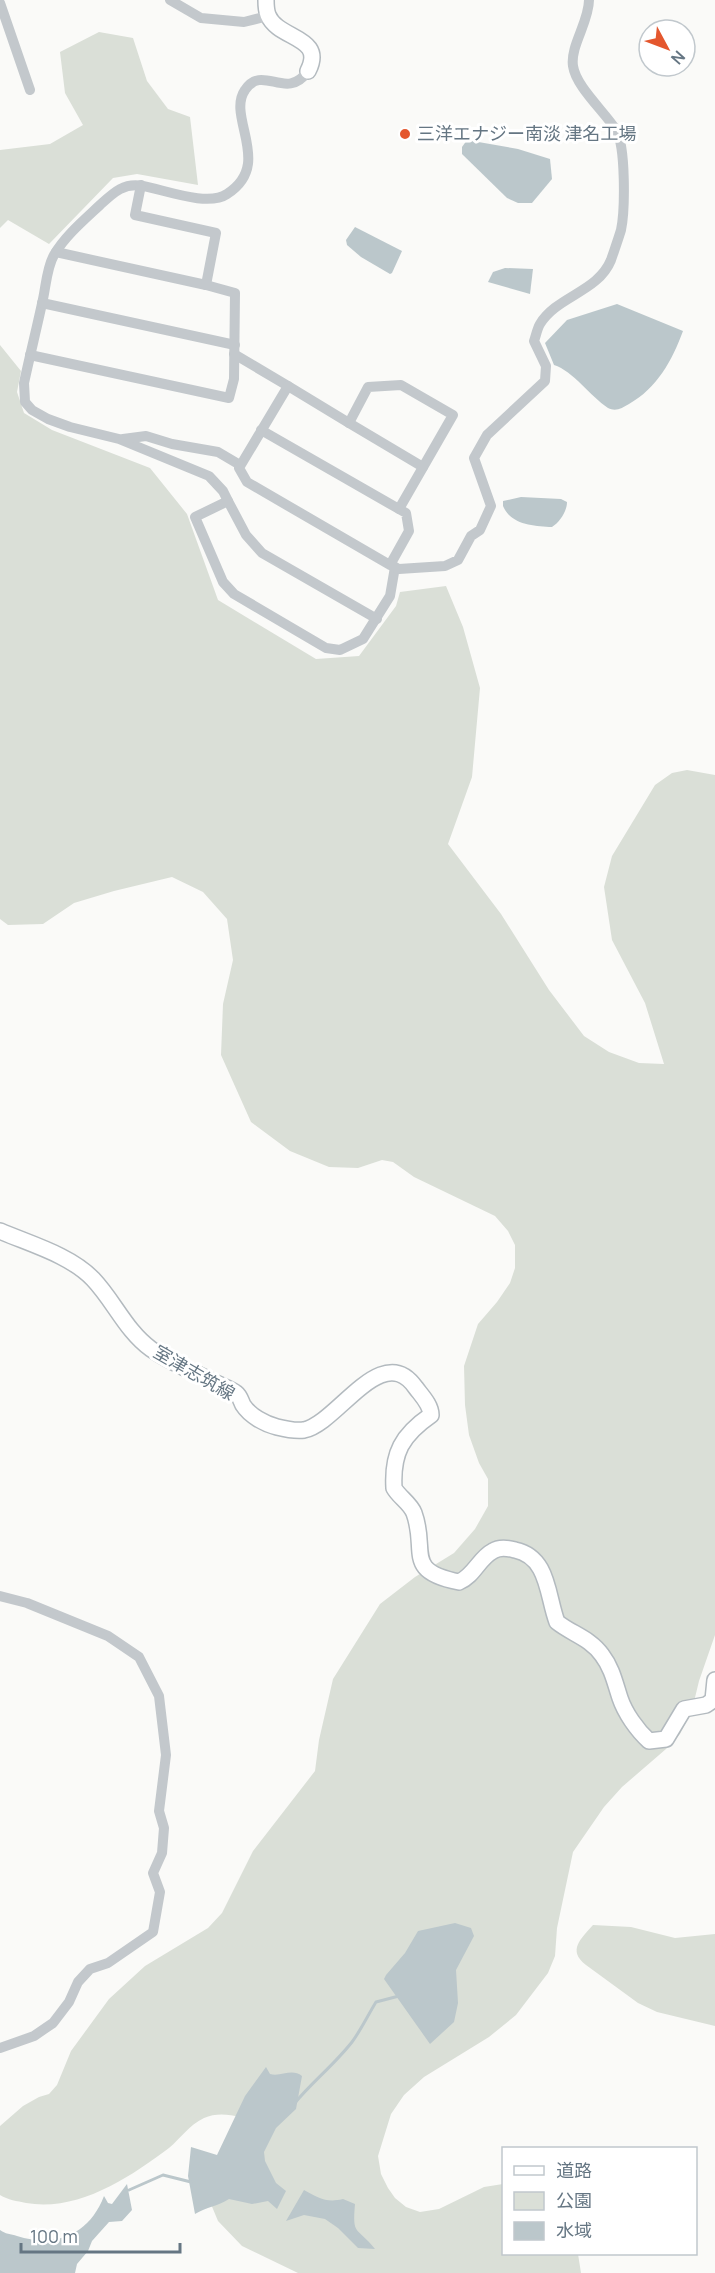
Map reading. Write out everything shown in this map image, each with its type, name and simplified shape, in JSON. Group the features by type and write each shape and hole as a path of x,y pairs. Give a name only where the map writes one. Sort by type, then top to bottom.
{"main road":[{"path":"266,0 268,16 278,27 304,43 313,52 313,61 308,71"},
{"name":"室津志筑線","path":"0,1231 65,1259 80,1269 105,1293 128,1325 149,1347 236,1393 244,1407 265,1422 303,1430 319,1422 346,1402 364,1384 378,1376 397,1373 408,1377 430,1408 431,1415 411,1430 397,1453 394,1488 414,1514 418,1554 424,1567 439,1576 459,1582 496,1549 516,1550 531,1557 544,1574 557,1622 592,1643 602,1654 614,1677 624,1707 638,1730 649,1741 663,1741 684,1709 706,1705 713,1700 715,1680"}],"street":[{"path":"170,0 201,18 244,22 268,16"},
{"path":"288,386 240,465 239,468 247,482 399,569 445,566 458,560 471,536 480,530 491,506 474,458 487,435 545,381 546,366 534,341 540,325 551,312 589,287 602,275 610,262 621,229 622,148 618,132 576,77 573,65 574,54 589,11 589,0"},
{"path":"0,3 30,90"},
{"path":"308,71 294,84 286,85 261,80 249,85 245,90 240,102 248,164 240,184 226,195 216,199 201,199 141,185 129,185 116,190 72,232 52,258 30,355 24,392 25,402 32,410 48,419 119,439 209,476 223,491 246,535 262,553 377,619"},
{"path":"141,185 135,214 216,233 206,285"},
{"path":"30,355 229,398 234,380 235,293 56,252"},
{"path":"42,303 235,349 288,386 423,467"},
{"path":"349,423 368,387 401,385 453,415 399,509"},
{"path":"228,501 195,517 223,582 234,594 326,648 340,650 363,639 390,596 392,566 409,531 406,513 261,430"},
{"path":"119,439 146,436 172,444 218,452 240,465"},
{"path":"0,1596 27,1603 108,1636 139,1657 159,1696 166,1755 159,1811 164,1828 162,1853 153,1873 160,1892 153,1932 108,1963 90,1970 78,1982 69,2002 53,2023 34,2036 0,2048"}],"green space":[{"path":"99,32 133,38 147,81 168,109 190,117 198,185 137,174 113,178 49,244 8,220 0,228 0,150 50,144 83,125 65,93 60,52"},
{"path":"0,345 21,371 17,392 24,413 52,430 150,468 187,514 218,600 316,659 359,656 396,606 400,592 446,586 463,627 480,688 472,777 448,844 501,914 549,990 584,1036 609,1052 639,1063 664,1064 645,1003 612,940 604,887 612,856 655,785 672,773 687,770 715,775 715,1635 699,1681 692,1710 680,1734 622,1787 604,1807 573,1852 557,1928 555,1956 548,1973 516,2015 489,2037 424,2077 404,2095 391,2114 378,2156 381,2174 395,2198 406,2207 420,2212 439,2209 484,2187 502,2184 502,2255 578,2255 581,2273 298,2273 242,2246 218,2221 208,2197 240,2117 231,2115 213,2115 204,2118 189,2128 169,2148 137,2171 84,2197 45,2204 19,2202 0,2195 0,2126 23,2106 49,2094 57,2085 71,2051 109,1999 145,1966 208,1928 222,1913 253,1851 315,1771 319,1740 333,1679 380,1604 415,1577 454,1553 475,1529 488,1506 488,1479 479,1463 469,1435 465,1405 464,1366 478,1324 510,1283 515,1268 515,1245 508,1231 495,1216 414,1177 393,1162 382,1160 358,1168 329,1167 290,1151 251,1122 221,1055 223,1004 233,960 227,919 203,892 172,877 74,903 43,924 8,925 0,919"},
{"path":"593,1925 631,1927 675,1938 715,1934 715,2026 657,2012 638,2003 586,1965 580,1960 577,1949"}],"water":[{"path":"467,140 518,149 550,159 552,179 532,203 518,203 507,198 462,154 462,147"},
{"path":"355,227 402,251 392,273 390,274 361,257 347,245 346,240"},
{"path":"505,268 533,269 530,294 488,282 493,272"},
{"path":"617,304 683,331 674,353 655,382 639,398 614,410 601,403 575,378 554,365 545,343 567,320"},
{"path":"521,497 561,499 567,502 567,505 558,522 552,527 531,525 517,521 503,506 503,501"},
{"path":"455,1923 471,1928 474,1936 456,1970 458,2003 454,2022 430,2044 384,1979 405,1953 418,1931"},
{"path":"266,2067 270,2074 294,2073 302,2076 296,2109 276,2128 264,2152 265,2161 276,2183 286,2191 277,2209 268,2201 252,2204 229,2199 195,2214 188,2176 191,2147 217,2155 245,2096"},
{"path":"127,2184 132,2210 122,2221 109,2222 92,2241 88,2251 77,2264 75,2273 0,2273 0,2230 31,2239 45,2240 70,2235 90,2220 104,2196 108,2203 112,2204"},
{"path":"304,2190 323,2199 343,2199 355,2204 355,2227 375,2249 358,2248 338,2228 325,2219 304,2215 286,2221"}],"waterway":[{"path":"294,2104 352,2042 376,2002 399,1996"},
{"path":"129,2190 163,2175 191,2182"}],"place":[{"name":"三洋エナジー南淡 津名工場","path":"405,134"}]}
